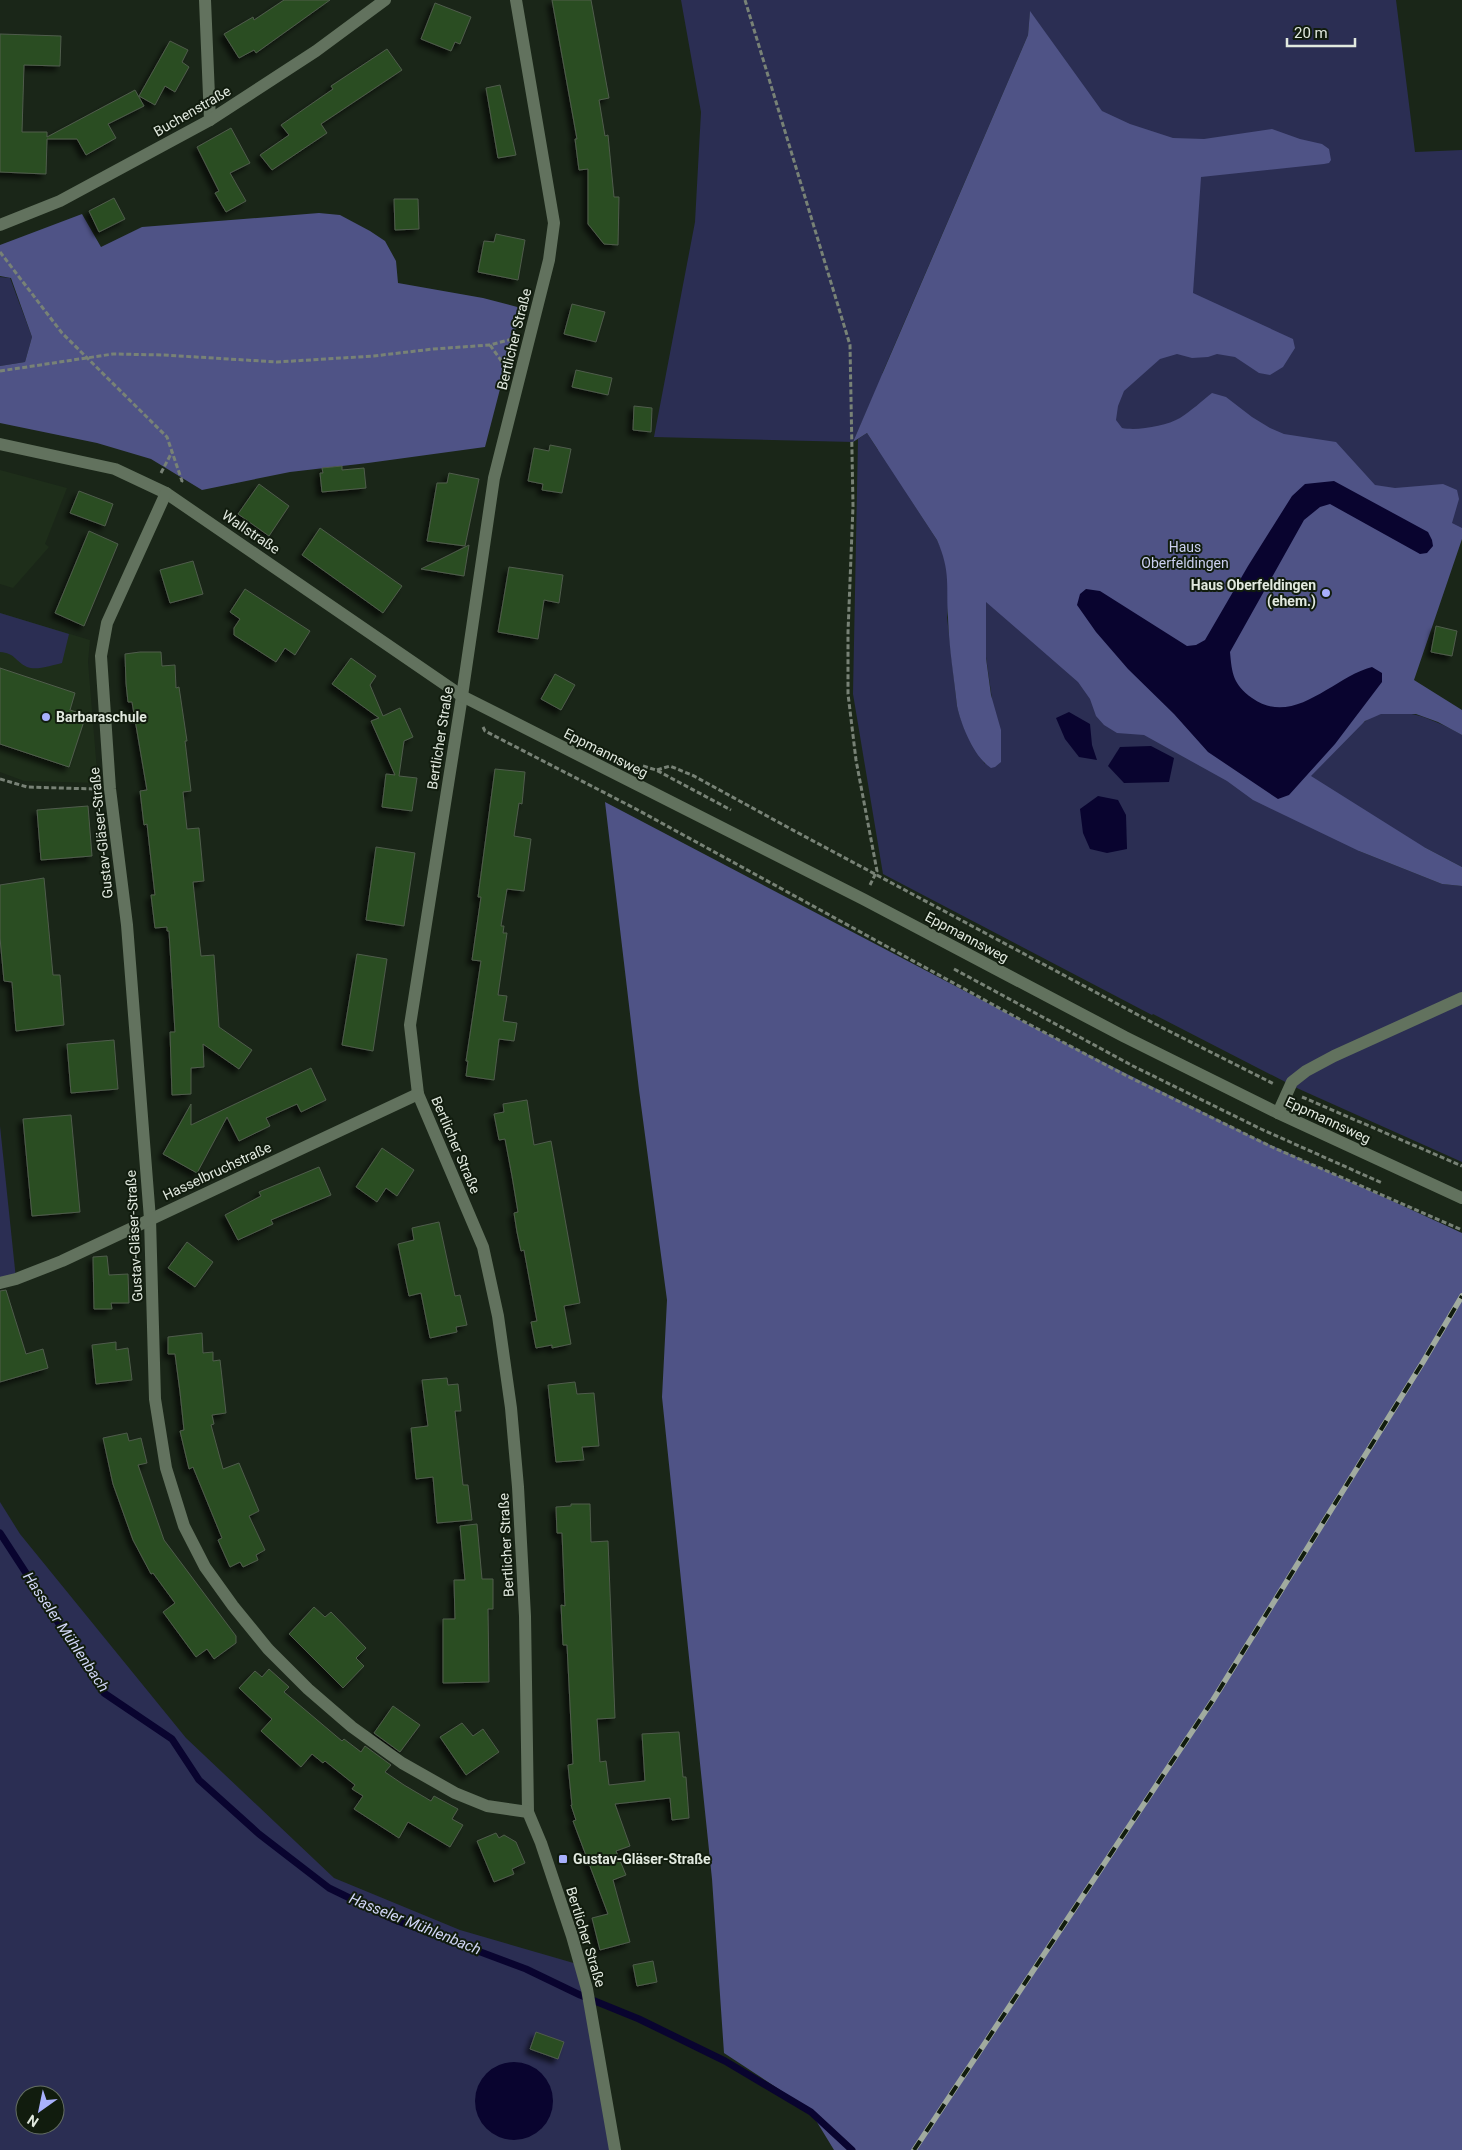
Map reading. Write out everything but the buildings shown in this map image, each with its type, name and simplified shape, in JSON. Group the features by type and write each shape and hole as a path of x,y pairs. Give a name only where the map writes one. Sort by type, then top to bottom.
{"street":[{"path":"205,0 210,120"},
{"name":"Buchenstraße","path":"0,225 60,201 210,120 316,51 386,0"},
{"name":"Bertlicher Straße","path":"516,0 554,223 549,260 494,478 410,1026 418,1094 483,1247 498,1316 511,1408 518,1487 525,1616 528,1812 566,1917 588,1990 615,2150"},
{"name":"Wallstraße","path":"0,444 115,470 170,495 462,696"},
{"name":"Gustav-Gläser-Straße","path":"170,495 107,623 101,656 110,789 127,925 150,1219 155,1399 166,1468 184,1526 205,1567 233,1606 268,1649 308,1689 352,1726 402,1763 454,1793 487,1806 528,1812"},
{"name":"Eppmannsweg","path":"462,696 863,899 1116,1032 1278,1113 1462,1198"},
{"path":"1278,1113 1292,1082 1327,1060 1462,998"},
{"name":"Hasselbruchstraße","path":"0,1283 16,1279 62,1261 418,1094"}],"path":[{"path":"745,0 850,345 853,506 848,632 848,694 856,760 877,871 863,899"},
{"path":"0,252 62,333 84,357 140,408 167,437 182,481 170,495"},
{"path":"0,371 113,354 278,362 374,356 490,345 514,339 529,343"},
{"path":"154,487 173,452"},
{"path":"485,731 636,809 1127,1076 1272,1147 1462,1230"},
{"path":"656,770 670,766 694,776 1155,1024 1288,1091 1462,1166"},
{"path":"0,778 27,787 110,789"}],"shaded area":[{"path":"0,470 67,488 45,544 49,547 13,588 0,584"},
{"path":"1334,481 1428,532 1433,546 1427,553 1420,554 1330,504 1320,507 1304,520 1230,652 1237,683 1252,698 1268,706 1283,707 1313,698 1357,672 1372,667 1382,673 1382,682 1335,744 1289,795 1278,799 1208,752 1174,714 1128,669 1096,632 1077,605 1080,594 1086,589 1100,591 1187,646 1196,645 1205,640 1292,496 1305,484"},
{"name":"Barbaraschule","path":"0,613 90,640 88,662 98,783 24,781 0,772"},
{"path":"1069,712 1090,724 1092,745 1097,760 1079,757 1065,739 1056,718"},
{"path":"1151,746 1174,758 1169,782 1124,783 1108,766 1120,747"},
{"path":"1098,796 1118,800 1126,815 1127,849 1107,853 1090,849 1083,833 1080,809"},
{"path":"506,2062 522,2062 536,2068 547,2079 553,2093 553,2109 547,2123 536,2134 522,2140 506,2140 492,2134 481,2123 475,2109 475,2093 481,2079 492,2068"}],"green space":[{"path":"681,0 1396,0 1415,152 1462,150 1462,538 1363,723 1374,716 1400,712 1426,718 1462,735 1462,867 1424,847 1359,851 1442,884 1462,886 1462,1162 1299,1089 1152,1015 883,874 853,694 858,439 867,433 878,450 879,383 853,442 654,437 695,222 701,112","holes":["1030,12 1085,89 882,374 1028,35","902,486 978,601 992,699 985,764 965,729 957,706 947,617 949,592 946,559 937,540"]},
{"name":"Haus Oberfeldingen","path":"1030,11 1102,111 1130,124 1173,138 1204,139 1272,129 1300,139 1322,144 1329,149 1331,160 1329,163 1201,177 1193,293 1293,339 1295,348 1283,367 1270,375 1259,373 1235,357 1217,354 1208,357 1192,358 1177,354 1160,359 1124,391 1118,406 1116,420 1122,428 1129,429 1160,425 1180,418 1212,393 1226,397 1252,417 1284,434 1336,442 1375,485 1395,488 1443,484 1457,490 1459,499 1452,523 1462,528 1462,539 1414,680 1462,710 1462,735 1438,722 1416,714 1381,714 1365,721 1311,776 1424,847 1462,867 1462,886 1442,884 1359,851 1253,800 1227,781 1144,735 1117,733 1104,725 1096,716 1090,699 1078,682 986,602 986,658 991,695 1001,730 1001,762 991,768 979,756 969,740 957,706 949,640 946,570 937,540 867,433 853,442 1028,35"},
{"path":"319,213 340,215 385,241 396,261 398,283 483,298 521,308 485,447 290,472 202,490 151,459 97,443 0,423 0,366 25,362 32,337 11,278 0,276 0,245 82,214 101,247 142,227"},
{"path":"0,277 10,278 32,337 25,362 0,366"},
{"path":"0,613 69,634 62,663 31,668 23,665 9,654 0,652"},
{"path":"605,802 1041,1031 1251,1136 1462,1233 1462,2150 834,2150 809,2109 724,2053 712,1879 662,1397 667,1300 639,1090"},
{"path":"0,1126 16,1279 0,1283"},
{"path":"0,1502 20,1534 186,1738 334,1878 460,1930 577,1964 610,2150 0,2150"}],"waterway":[{"name":"Hasseler Mühlenbach","path":"0,1533 104,1693 172,1739 199,1780 259,1834 329,1888 395,1920 526,1969 580,1995 639,2019 725,2061 811,2112 852,2150"}],"railway":[{"path":"914,2150 1213,1700 1462,1296"}],"place":[{"name":"Haus Oberfeldingen (ehem.)","path":"1326,593"},
{"name":"Barbaraschule","path":"46,717"},
{"name":"Gustav-Gläser-Straße","path":"563,1859"}]}
